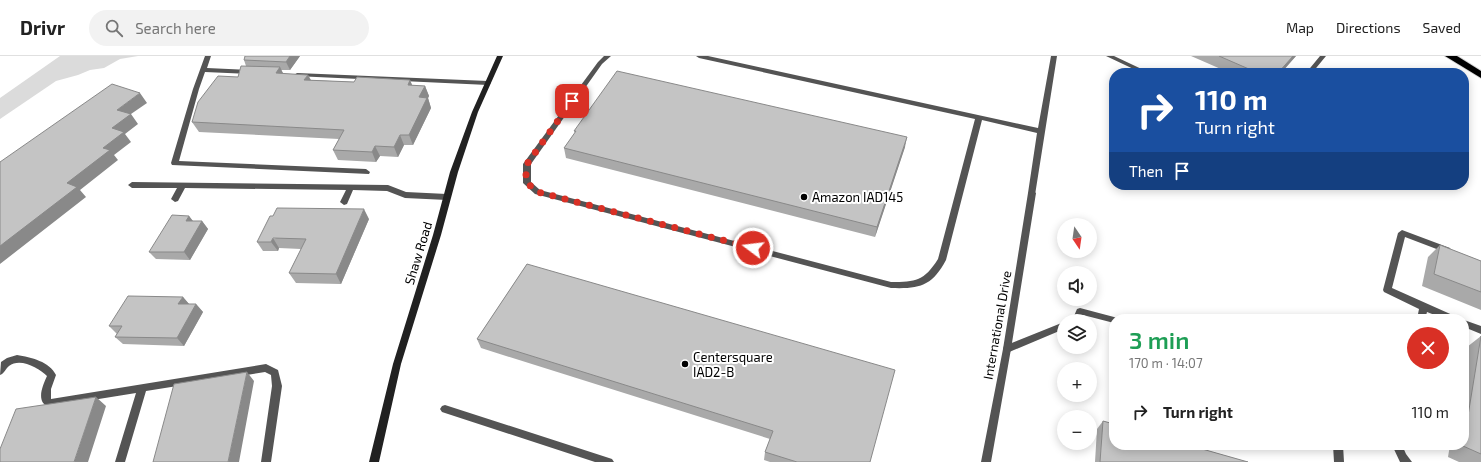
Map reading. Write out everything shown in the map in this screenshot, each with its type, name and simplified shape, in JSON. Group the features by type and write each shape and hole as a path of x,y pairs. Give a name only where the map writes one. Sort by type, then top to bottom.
{"highway":[{"path":"1450,56 1481,75"}],"main road":[{"name":"Shaw Road","path":"374,462 397,364 454,172 475,112 500,56"}],"street":[{"path":"208,56 196,89 175,163 366,172"},
{"path":"608,56 600,63 527,164 527,183 538,192 891,285 914,286 933,276 942,260 979,117"},
{"path":"699,56 1041,131"},
{"name":"International Drive","path":"986,462 1007,349 1054,56"},
{"path":"1109,56 1135,68"},
{"path":"1313,68 1323,56"},
{"path":"204,70 258,73"},
{"path":"288,74 488,83"},
{"path":"132,185 388,188 405,195 447,197"},
{"path":"175,199 182,186"},
{"path":"344,202 351,187"},
{"path":"1442,314 1387,290 1402,233 1452,252"},
{"path":"1422,314 1424,307"},
{"path":"1079,314 1080,311 1091,314"},
{"path":"1097,316 1109,319"},
{"path":"1469,325 1481,330"},
{"path":"1007,349 1057,328"},
{"path":"0,371 2,366 12,359 18,358 47,369 52,374 45,395 46,400 49,402 266,368 275,373 277,386 266,462"},
{"path":"120,462 142,388"},
{"path":"445,409 609,462"},
{"path":"1339,450 1340,462"},
{"path":"1399,450 1402,457 1407,462"}],"shaded area":[{"path":"60,56 138,56 120,59 104,68 90,70 56,81 0,119 0,98"}],"building":[{"path":"245,56 290,56 286,62 244,60"},
{"path":"1219,56 1293,56 1282,68 1247,68"},
{"path":"241,66 280,67 276,73 308,75 304,80 354,82 357,77 410,80 408,85 425,86 419,97 427,98 409,135 400,135 394,147 375,146 372,152 333,150 344,130 192,122 198,102 218,76 238,77"},
{"name":"Amazon IAD145","path":"617,71 907,137 877,227 564,148 576,131 574,131"},
{"path":"112,84 140,93 117,110 131,114 112,128 124,132 103,148 110,150 67,183 77,187 0,246 0,162"},
{"path":"277,208 364,209 336,274 289,273 306,239 273,238 271,242 257,242 270,216 273,216"},
{"path":"172,215 189,216 186,221 202,221 184,252 149,252"},
{"path":"1440,245 1481,261 1481,292 1434,274"},
{"name":"Centersquare IAD2-B","path":"527,264 895,370 870,462 797,462 765,452 773,431 477,339"},
{"path":"128,296 183,297 178,304 196,304 177,338 115,337 122,326 109,326"},
{"path":"1481,336 1481,454 1469,449 1469,409"},
{"path":"247,372 228,462 153,462 174,384"},
{"path":"96,397 74,462 0,462 0,449 16,409"},
{"path":"1103,421 1109,423 1109,450 1206,450 1248,462 1100,462"}],"place":[{"name":"Amazon IAD145","path":"804,197"},
{"name":"Centersquare IAD2-B","path":"685,364"}],"route":[{"path":"572,101 527,164 527,183 538,192 753,248"}]}
